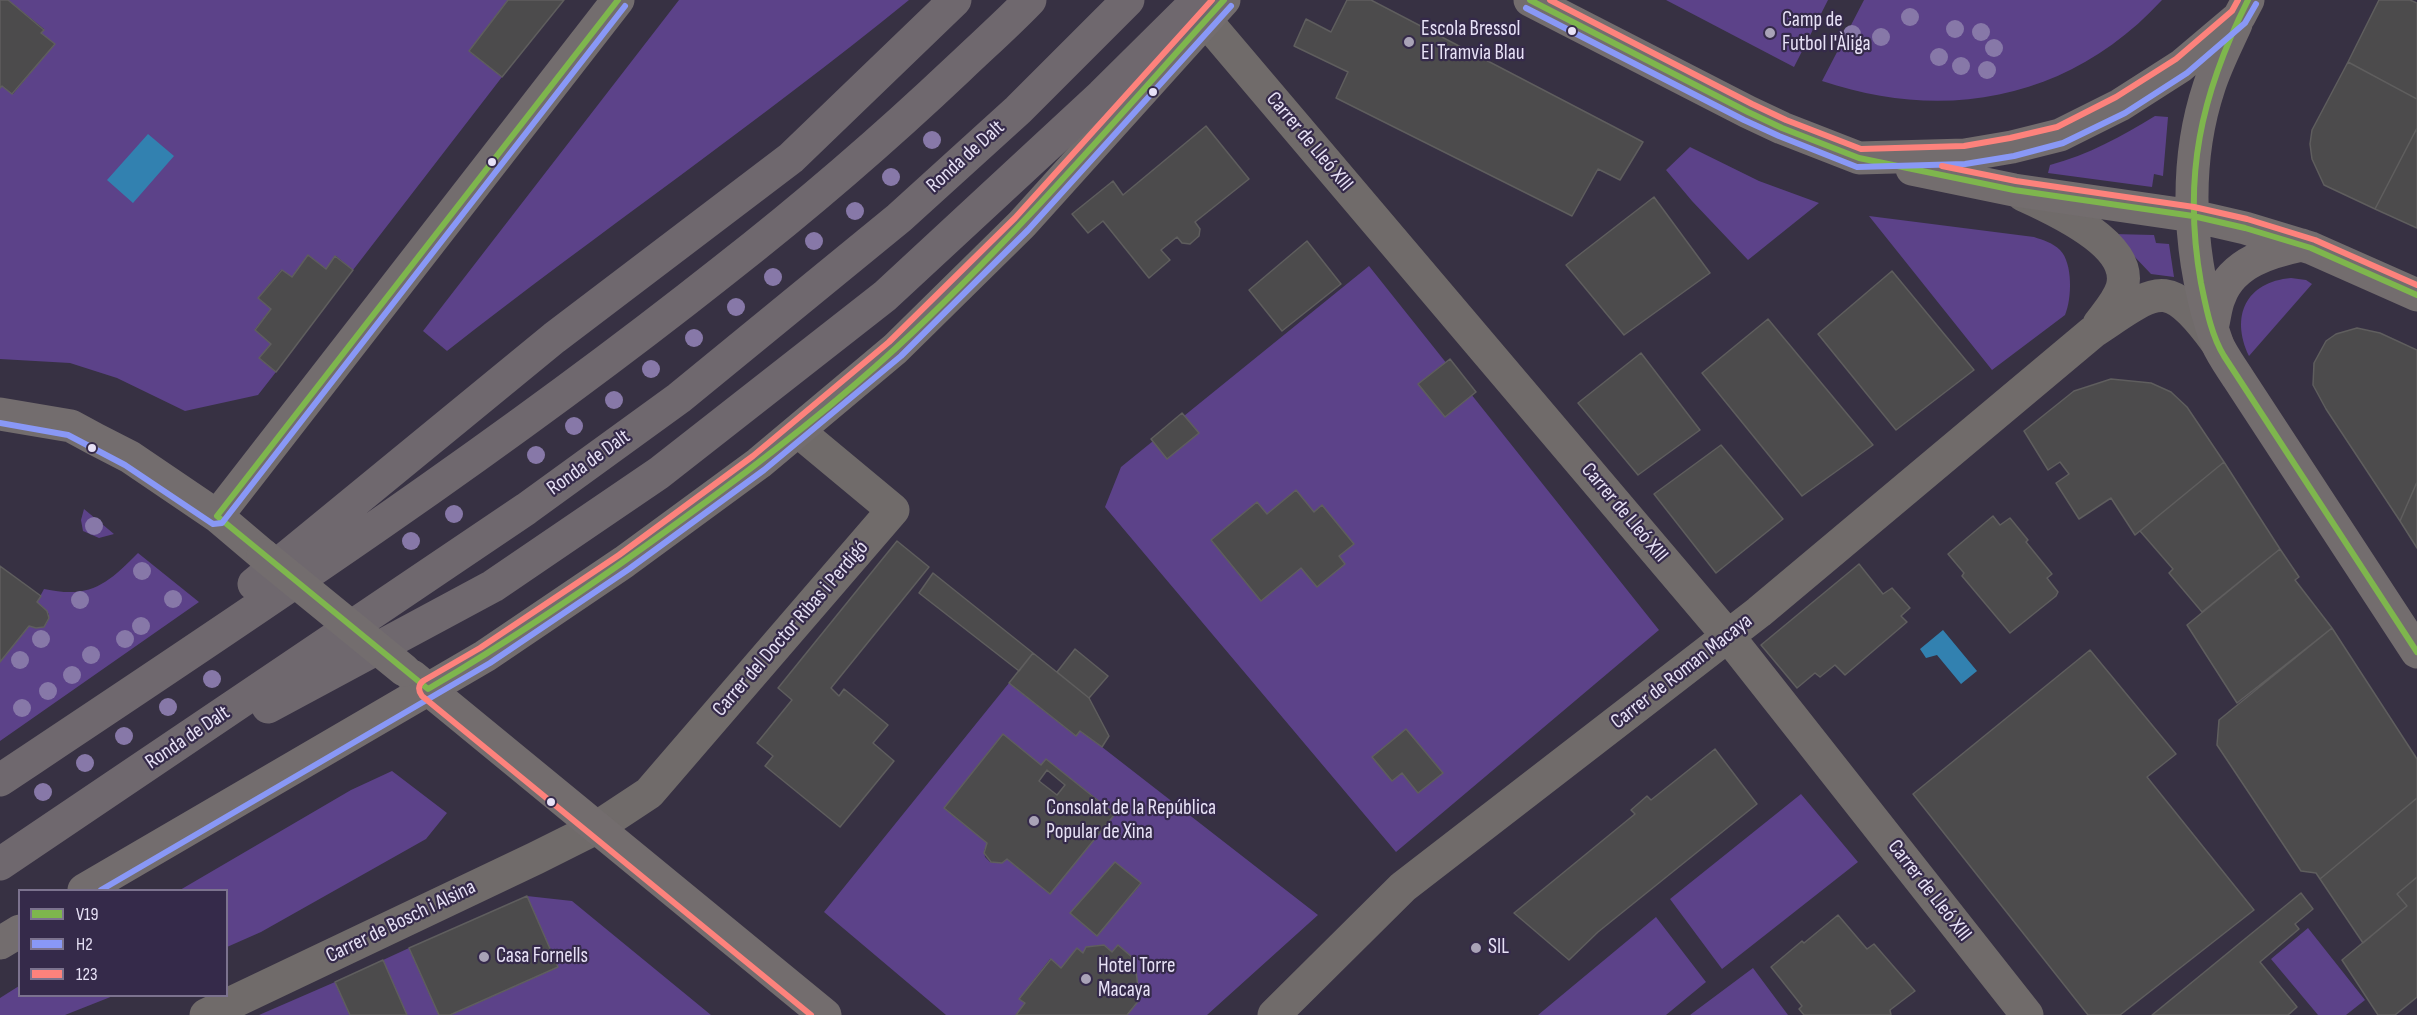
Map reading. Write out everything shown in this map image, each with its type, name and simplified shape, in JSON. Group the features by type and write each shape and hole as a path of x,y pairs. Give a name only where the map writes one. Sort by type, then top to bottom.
{"highway":[{"path":"89,720 554,338 791,158 955,0"},
{"path":"0,780 405,507 550,404 664,318 767,236 897,127 1030,0"},
{"name":"Ronda de Dalt","path":"0,864 526,509 679,398 899,218 1018,110 1128,0"},
{"path":"107,793 493,586 659,473 885,296 1102,95 1209,7"}],"street":[{"path":"217,516 618,0"},
{"path":"1530,0 1757,116 1859,158 2014,190 2193,216 2245,228 2302,245 2417,295"},
{"path":"87,889 416,680 485,656 624,562 759,464 894,349 1022,224 1209,7"},
{"name":"Carrer de Lleó XIII","path":"1209,7 1728,636 2027,1015"},
{"path":"1859,158 1965,154 2012,147 2060,135 2120,105 2181,66 2243,8"},
{"path":"2243,8 2209,87 2198,135 2193,179 2193,216 2197,260 2215,334 2238,378 2417,652"},
{"name":"Carrer de Roman Macaya","path":"2014,190 2082,225 2118,258 2122,273 2122,288 2113,306 2093,332"},
{"path":"2215,334 2220,295 2234,275 2254,259 2277,250 2302,245"},
{"name":"Carrer de Roman Macaya","path":"1274,1015 1403,887 1728,636 2093,332 2139,302 2152,296 2170,296 2182,301 2215,334"},
{"path":"0,414 71,426 130,457 217,516 825,1015"},
{"name":"Carrer del Doctor Ribas i Perdigó","path":"596,828 649,793 893,510 798,430"},
{"name":"Carrer de Bosch i Alsina","path":"206,1015 596,828"},
{"path":"0,943 18,931"}],"shaded area":[{"path":"8,0 508,0 469,51 502,77 353,270 336,256 326,269 308,255 292,277 281,270 258,298 271,309 255,329 271,344 259,358 276,372 258,395 185,411 117,378 70,363 0,359 0,88 2,86 13,94 54,44 41,33 44,29"},
{"path":"679,0 909,0 795,90 447,351 423,331"},
{"name":"Camp de Futbol l'Àliga","path":"1666,0 1828,0 1794,67"},
{"path":"1864,0 2162,0 2126,34 2088,60 2047,80 2005,93 1961,100 1915,100 1869,94 1822,81"},
{"path":"2155,116 2168,117 2163,176 2154,174 2152,187 2048,173 2050,165 2104,144"},
{"path":"1690,147 1759,181 1819,203 1748,260 1666,170"},
{"path":"1869,216 2034,237 2051,244 2064,256 2069,272 2070,291 2065,315 1992,370"},
{"path":"2113,234 2154,235 2156,243 2169,244 2174,277 2151,274"},
{"path":"1369,266 1659,630 1396,852 1105,507 1121,467"},
{"path":"2291,278 2306,280 2312,284 2249,356 2241,328 2246,304 2263,286"},
{"path":"84,509 114,534 99,538 83,531 81,520"},
{"path":"138,553 199,602 0,741 0,662 29,626 41,628 46,624 49,614 37,602 44,589 74,592 97,586 117,573"},
{"path":"1009,683 1076,736 1080,731 1102,747 1318,915 1207,1015 1127,1015 1140,999 1134,994 1138,987 1136,972 1128,965 1133,958 1118,945 1112,952 1104,945 1087,947 1083,953 1061,968 1050,959 1019,999 1025,1003 1016,1015 946,1015 824,912","holes":["1046,760 1115,813 1050,893 1007,859 1002,863 990,862 985,857 984,850","1115,862 1141,884 1097,935 1071,913"]},
{"path":"392,771 447,813 426,839 261,932 228,947 228,889 182,889 351,790"},
{"path":"1801,794 1858,862 1722,969 1670,899"},
{"path":"527,896 572,901 711,1015 450,1015 558,967"},
{"path":"1656,917 1706,982 1666,1015 1538,1015"},
{"path":"2308,928 2365,1000 2346,1015 2318,1015 2271,959"},
{"path":"409,948 439,1015 407,1015 383,960"},
{"path":"1753,968 1788,1015 1690,1015 1694,1012"},
{"path":"335,982 350,1015 259,1015"},
{"path":"18,987 18,997 110,997 65,1015 0,1015 0,998"}],"water":[{"path":"148,134 174,156 133,203 107,180"},
{"path":"1943,630 1977,671 1961,684 1937,655 1926,658 1920,649"}],"building":[{"path":"0,0 8,0 44,30 41,33 55,44 12,94 2,86 0,88"},
{"path":"508,0 564,0 502,77 469,51"},
{"path":"1347,0 1371,0 1643,142 1620,180 1598,169 1572,216 1336,98 1348,72 1294,46 1306,19 1331,32"},
{"path":"2379,0 2410,0 2417,3 2417,99 2348,62"},
{"path":"2348,62 2417,99 2417,128 2375,209 2324,185 2312,159 2310,144 2312,130"},
{"path":"1206,126 1249,179 1195,222 1200,229 1199,236 1190,244 1182,243 1177,237 1161,250 1170,260 1149,278 1103,221 1088,233 1072,214 1113,181 1123,195"},
{"path":"2417,128 2417,228 2375,209"},
{"path":"1654,197 1710,273 1624,335 1566,265"},
{"path":"1307,241 1341,284 1282,331 1249,290"},
{"path":"308,255 326,269 335,256 353,270 276,372 259,358 271,344 255,330 271,309 258,298 282,270 292,277"},
{"path":"1892,271 1974,370 1896,430 1818,334"},
{"path":"1768,319 1873,445 1802,496 1702,373"},
{"path":"2357,328 2380,333 2417,350 2417,482 2400,521 2326,409 2313,385 2314,363 2326,341 2336,334"},
{"path":"1641,353 1700,430 1638,475 1578,403"},
{"path":"1450,359 1476,392 1445,417 1418,384"},
{"path":"2111,379 2151,383 2171,392 2187,407 2224,462 2135,535 2111,498 2079,519 2056,483 2069,474 2060,462 2048,470 2024,431 2074,391"},
{"path":"1182,413 1199,433 1167,459 1151,439"},
{"path":"1721,445 1783,519 1716,573 1654,494"},
{"path":"2224,462 2280,549 2202,612 2169,573 2173,569 2140,531"},
{"path":"2417,482 2417,548 2400,521"},
{"path":"1296,490 1314,512 1322,505 1354,544 1339,556 1345,564 1317,587 1301,568 1261,601 1211,540 1257,502 1267,514"},
{"path":"1993,516 2000,525 2010,518 2052,574 2047,578 2058,592 2010,633 1962,576 1964,573 1948,554"},
{"path":"897,541 929,567 831,688 839,696 844,689 888,725 873,743 894,761 840,827 765,766 773,756 757,743 792,700 778,688"},
{"path":"2280,549 2299,577 2295,580 2332,628 2237,703 2187,625"},
{"path":"1859,564 1883,594 1892,588 1910,608 1901,616 1907,622 1845,675 1835,665 1820,677 1815,673 1797,688 1761,645"},
{"path":"0,566 41,596 37,602 47,611 49,618 44,627 29,626 0,662"},
{"path":"933,573 1033,653 1019,671 919,593"},
{"path":"2332,628 2417,759 2417,798 2320,879 2316,873 2301,871 2217,745 2219,720"},
{"path":"1075,649 1108,676 1089,698 1057,672"},
{"path":"2090,650 2176,754 2147,777 2254,910 2120,1015 2088,1015 1913,794"},
{"path":"1033,653 1089,698 1109,736 1102,747 1080,731 1076,736 1009,683"},
{"path":"1406,729 1443,773 1418,793 1402,773 1392,781 1372,757"},
{"name":"Consolat de la República Popular de Xina","path":"1003,734 1041,765 1046,759 1115,814 1050,894 1007,859 1002,863 991,862 984,853 987,843 944,808","holes":["1047,770 1065,785 1057,795 1039,781"]},
{"path":"1715,749 1757,804 1598,932 1569,960 1514,913 1635,814 1631,810 1647,796 1651,800"},
{"path":"2417,798 2417,877 2397,894 2407,906 2363,943 2320,879"},
{"path":"1115,862 1141,883 1097,936 1070,913"},
{"path":"2417,877 2417,997 2395,1015 2378,1015 2342,960 2407,906 2397,894"},
{"path":"2301,893 2313,909 2295,924 2299,929 2260,962 2297,1007 2288,1015 2152,1015"},
{"name":"Casa Fornells","path":"527,896 558,967 450,1015 439,1015 409,948"},
{"path":"1838,915 1867,949 1874,944 1915,991 1890,1010 1891,1015 1804,1015 1799,1009 1802,1006 1771,967"},
{"name":"Hotel Torre Macaya","path":"1104,945 1112,952 1118,945 1133,958 1128,965 1136,971 1138,987 1134,994 1140,999 1127,1015 1016,1015 1025,1003 1019,999 1051,959 1061,968 1077,948 1083,953 1086,947"},
{"path":"383,960 407,1015 350,1015 335,982"}],"transit line":[{"name":"V19","path":"618,0 217,516 428,689 526,628 622,563 739,478 845,393 896,348 982,265 1064,178 1224,0"},
{"name":"123","path":"811,1015 422,696 419,686 423,681 480,648 619,555 753,456 889,342 1015,218 1212,0"},
{"name":"V19","path":"1530,0 1748,112 1859,158 2014,190 2193,216 2245,228 2311,248 2417,295"},
{"name":"123","path":"1550,0 1752,104 1786,120 1861,149 1964,146 2057,127 2116,97 2176,59 2232,11 2238,0"},
{"name":"V19","path":"2248,0 2218,69 2207,103 2195,172 2196,244 2209,321 2224,356 2417,652"},
{"name":"H2","path":"1526,8 1744,120 1857,167 1965,164 2014,156 2063,143 2125,113 2187,73 2245,23 2256,4"},
{"name":"H2","path":"0,423 68,435 125,465 213,524 222,523 625,6"},
{"name":"H2","path":"103,889 490,663 629,569 764,470 901,356 1028,230 1231,6"},
{"name":"123","path":"1942,166 2016,181 2194,207 2247,219 2315,240 2417,285"}],"place":[{"name":"Camp de Futbol l'Àliga","path":"1770,33"},
{"name":"Escola Bressol El Tramvia Blau","path":"1409,42"},
{"name":"Consolat de la República Popular de Xina","path":"1034,821"},
{"name":"SIL","path":"1476,948"},
{"name":"Casa Fornells","path":"484,957"},
{"name":"Hotel Torre Macaya","path":"1086,979"}]}
